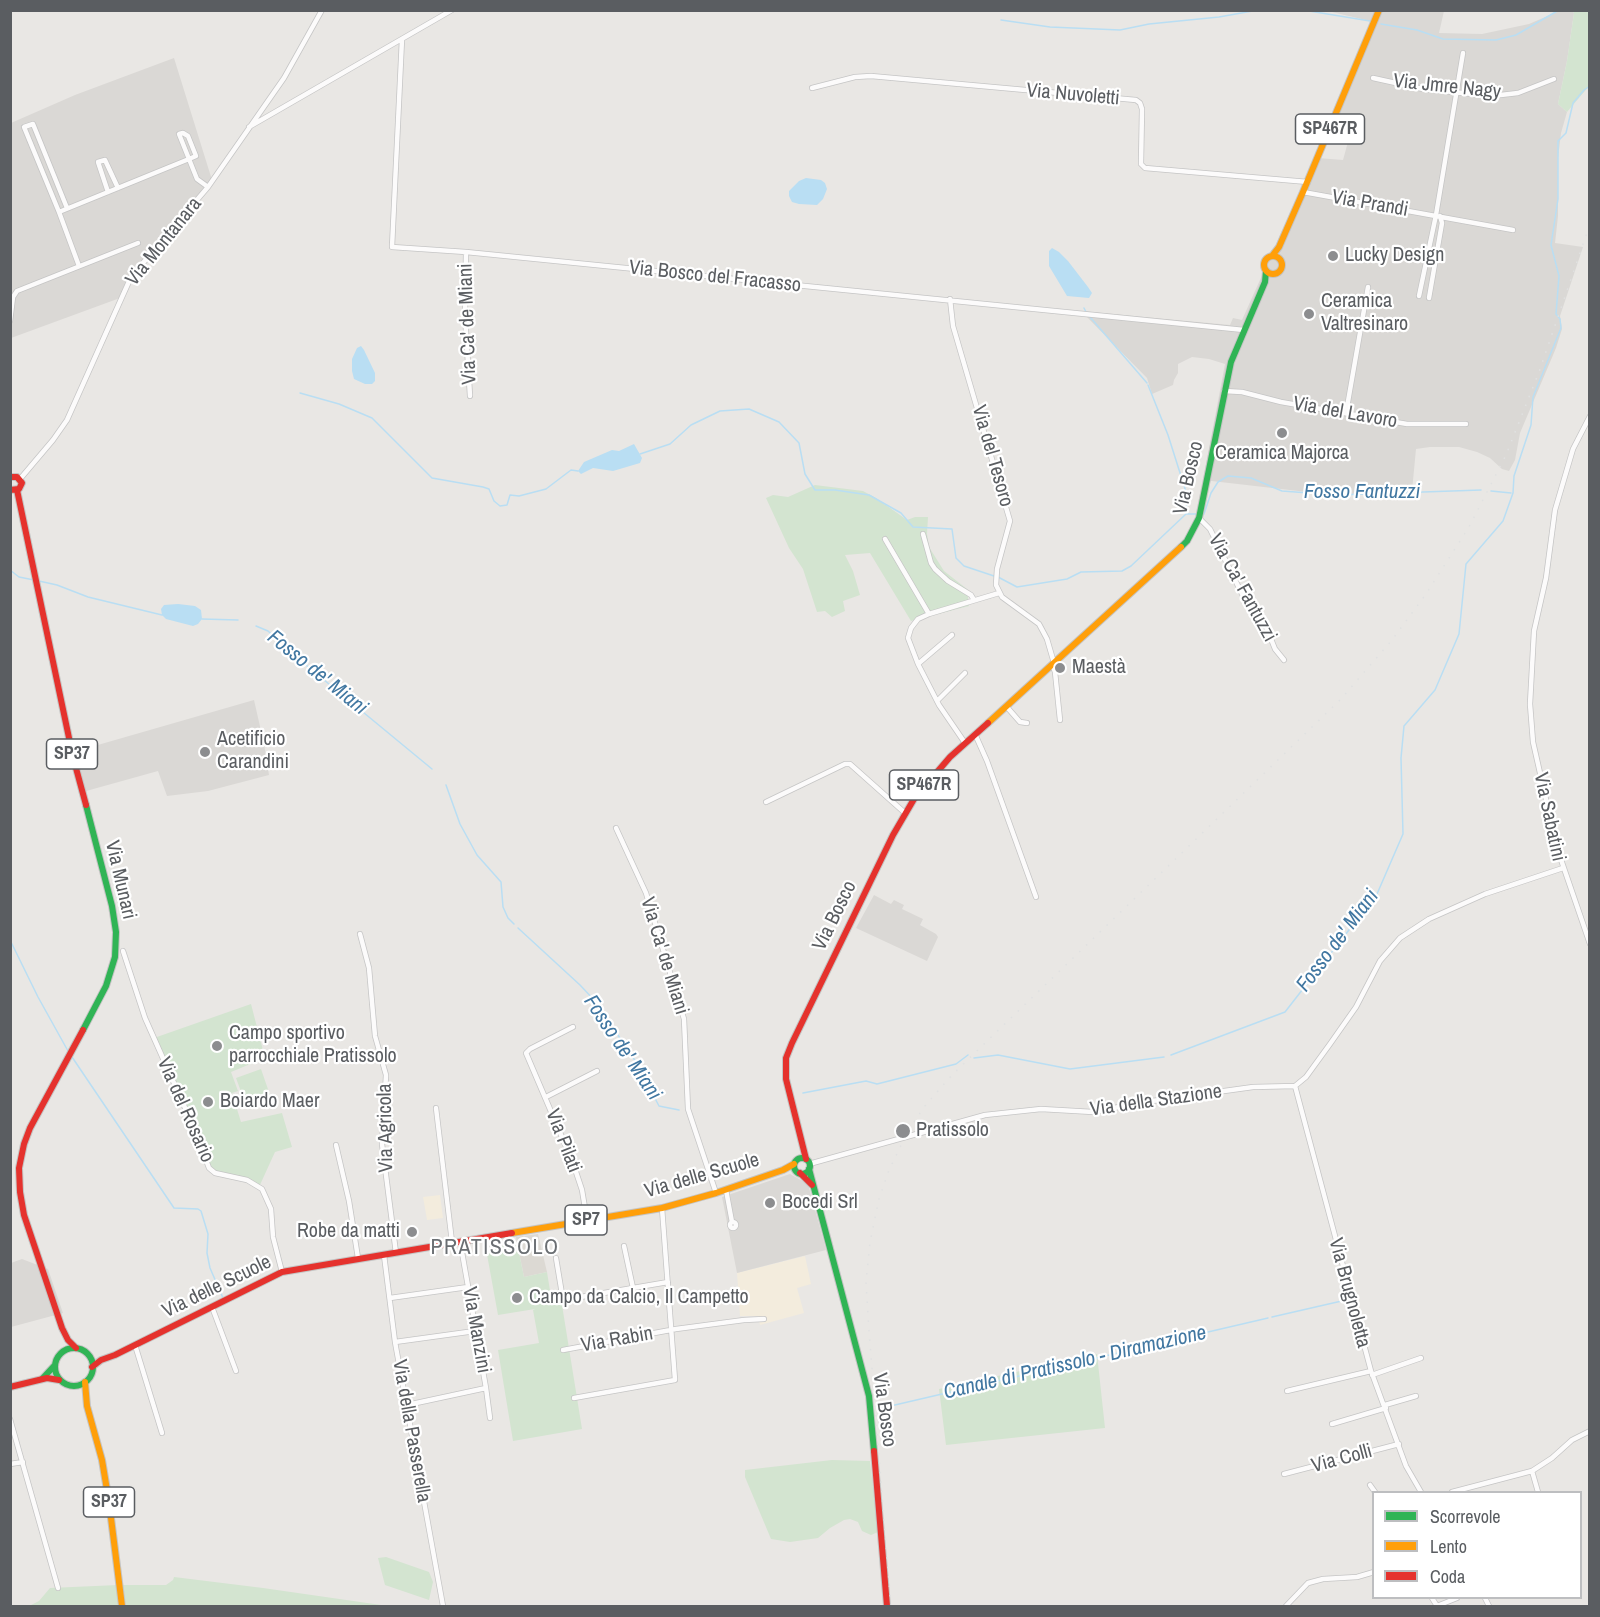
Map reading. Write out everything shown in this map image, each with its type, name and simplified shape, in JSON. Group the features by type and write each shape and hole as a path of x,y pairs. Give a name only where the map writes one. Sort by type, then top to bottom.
{"main road":[{"name":"Via Bosco","path":"1276,257 1379,10"},
{"name":"Via Bosco","path":"887,1606 869,1396 786,1079 785,1068 789,1049 905,813 931,778 965,742 1187,540 1200,515 1231,362 1265,282 1270,273 1282,269 1282,263 1276,257"},
{"name":"Via Bosco","path":"1270,273 1264,262 1267,258 1276,257"},
{"path":"11,474 20,479"},
{"name":"Via Munari","path":"20,479 21,485 14,490 35,576 71,748 112,906 116,932 115,957 108,981 28,1132 19,1178 24,1215 62,1328 68,1340 76,1348"},
{"name":"Via Bosco","path":"795,1162 800,1137"},
{"path":"799,1173 805,1173 808,1164 801,1158 795,1162 794,1168 799,1173 814,1187"},
{"name":"Via delle Scuole","path":"92,1367 100,1360 282,1272 662,1208 726,1190 783,1170 795,1162"},
{"name":"Via delle Scuole","path":"783,1170 799,1173"},
{"name":"Via Munari","path":"61,1353 62,1328"},
{"path":"40,1380 50,1373 61,1353 67,1349 76,1348 95,1358 107,1358"},
{"path":"10,1387 52,1378 72,1386 86,1382 92,1367 88,1355"},
{"path":"55,1365 59,1380"},
{"name":"SP37","path":"86,1382 87,1406 102,1460 121,1603"},
{"name":"SP37","path":"72,1386 79,1392 87,1406"}],"street":[{"name":"Via Montanara","path":"20,479 67,420 131,277 208,187 284,78 321,10"},
{"path":"249,127 452,10"},
{"name":"Via Bosco del Fracasso","path":"402,39 392,247 466,252 950,299 1244,330"},
{"name":"Via Prandi","path":"1419,296 1438,215 1463,53"},
{"name":"Via Nuvoletti","path":"812,88 855,77 871,76 1136,100 1140,103 1142,110 1141,164 1145,168 1308,182"},
{"name":"Via Jmre Nagy","path":"1373,78 1407,86 1505,96 1554,79"},
{"path":"67,208 33,124 24,127 79,266"},
{"path":"59,212 67,208 118,188 189,159 196,156 188,136 183,133 179,134 189,159 197,179 208,187"},
{"path":"108,192 98,162 105,160 118,188"},
{"name":"Via Prandi","path":"1304,192 1513,230"},
{"name":"Via Prandi","path":"1429,298 1442,223 1438,215"},
{"path":"10,321 13,297 17,291 138,243"},
{"name":"Via Ca' de Miani","path":"466,252 465,315 470,396"},
{"path":"1346,413 1368,287"},
{"name":"Via del Tesoro","path":"950,299 953,326 1010,521 997,568 996,585 999,593"},
{"name":"Via del Lavoro","path":"1224,391 1242,392 1407,424 1466,424"},
{"name":"Via Sabatini","path":"1295,1086 1306,1077 1330,1044 1356,1007 1380,961 1400,938 1429,919 1485,894 1563,868 1533,742 1530,712 1531,676 1535,624 1548,569 1555,510 1573,449 1590,416"},
{"name":"Via Ca' Fantuzzi","path":"1200,515 1210,529 1243,596 1251,609 1263,619 1275,649 1284,660"},
{"path":"923,534 935,569 948,581 971,595 974,600"},
{"path":"885,539 929,614"},
{"path":"965,742 937,701 908,638 911,628 918,619 999,593 1039,624 1047,639 1055,672 1060,720"},
{"path":"918,664 952,634"},
{"path":"937,701 965,673"},
{"path":"1005,706 1020,722 1027,723"},
{"path":"975,734 1036,897"},
{"path":"766,802 845,764 850,764 905,813"},
{"name":"Via Ca' de Miani","path":"616,828 646,894 684,1019 688,1109 716,1193"},
{"path":"1563,868 1590,944"},
{"name":"Via Agricola","path":"360,934 369,968 375,1036 386,1076 382,1144 396,1253"},
{"name":"Via del Rosario","path":"123,951 145,1018 194,1128 209,1168 215,1173 255,1183 267,1198 273,1222 273,1237 282,1272"},
{"name":"Via Pilati","path":"573,1027 526,1053 546,1097 582,1190 587,1220"},
{"name":"Via Pilati","path":"546,1097 597,1071"},
{"name":"Via della Stazione","path":"808,1164 985,1115 1041,1109 1093,1112 1145,1102 1253,1087 1295,1086"},
{"name":"Via Brugnoletta","path":"1295,1086 1372,1373 1412,1479 1420,1491"},
{"path":"436,1108 456,1242"},
{"path":"336,1145 350,1201 358,1258"},
{"path":"726,1190 732,1222"},
{"path":"574,1398 675,1380 662,1208"},
{"name":"Via Manzini","path":"456,1242 468,1287 490,1418"},
{"path":"624,1246 633,1288"},
{"name":"Via della Passerella","path":"384,1255 395,1342 443,1606"},
{"path":"556,1258 563,1300"},
{"path":"556,1301 668,1282"},
{"path":"390,1298 468,1287"},
{"path":"212,1307 236,1371"},
{"name":"Via Rabin","path":"563,1350 671,1329 764,1319"},
{"path":"395,1342 475,1331"},
{"path":"135,1345 162,1432"},
{"path":"1287,1391 1372,1373 1421,1358"},
{"path":"406,1405 486,1388"},
{"path":"1332,1424 1416,1396"},
{"path":"10,1419 58,1588"},
{"path":"1456,1491 1532,1471 1552,1458 1572,1440 1590,1431"},
{"name":"Via Colli","path":"1284,1474 1399,1444"},
{"path":"10,1464 23,1462"},
{"path":"1532,1471 1538,1491"},
{"path":"1370,1485 1374,1491"},
{"path":"1286,1606 1308,1582 1357,1577 1372,1573"},
{"path":"1437,1606 1454,1599"}],"shaded area":[{"path":"1328,11 1444,11 1439,33 1482,34 1529,24 1559,11 1574,13 1558,104 1567,112 1561,133 1558,158 1558,216 1555,243 1583,247 1560,316 1562,329 1556,348 1520,433 1515,460 1509,471 1502,469 1490,458 1477,452 1459,447 1430,447 1416,449 1412,491 1374,491 1342,496 1203,480 1225,364 1192,357 1178,364 1178,373 1173,385 1152,394 1147,378 1081,311 1230,325 1233,318 1242,320 1303,184 1318,158 1343,160 1351,131 1332,126 1374,22"},
{"path":"174,58 212,180 150,251 120,298 11,338 11,123 75,95"},
{"path":"254,700 269,775 208,791 167,796 158,771 79,793 70,753"},
{"path":"874,895 891,904 894,900 904,905 902,909 923,919 920,925 936,934 938,937 927,961 856,928"},
{"path":"790,1174 808,1184 826,1250 737,1273 722,1197"},
{"path":"440,1195 443,1218 427,1220 423,1197"},
{"path":"538,1234 547,1272 524,1277 516,1237"},
{"path":"805,1256 811,1284 797,1288 804,1313 760,1325 758,1316 740,1316 737,1273"},
{"path":"22,1259 48,1269 63,1313 11,1327 11,1263"}],"green space":[{"path":"1572,11 1589,11 1590,85 1567,112 1558,104 1567,61 1574,13"},
{"path":"815,485 863,491 907,520 915,517 928,517 929,547 944,571 967,589 969,606 911,621 870,553 845,555 853,571 860,595 843,601 845,611 832,617 825,611 817,612 803,569 789,548 766,498 773,495 788,497"},
{"name":"Boiardo Maer","path":"251,1004 265,1058 231,1072 238,1091 232,1093 241,1122 282,1113 292,1147 275,1152 259,1187 216,1172 206,1164 154,1038"},
{"path":"261,1069 271,1098 247,1108 236,1078"},
{"path":"517,1243 524,1277 547,1272 552,1303 562,1305 582,1429 513,1441 498,1350 539,1343 533,1310 535,1309 498,1315 486,1249"},
{"path":"1097,1354 1105,1428 946,1445 939,1389"},
{"path":"832,1460 870,1461 878,1532 871,1535 862,1531 858,1522 850,1519 830,1528 818,1538 790,1542 771,1539 745,1477 745,1470"},
{"path":"386,1557 429,1572 433,1582 429,1600 385,1585 378,1558"},
{"path":"174,1577 388,1606 126,1606 123,1585 166,1585"},
{"path":"118,1585 120,1606 29,1606 39,1601 50,1588"}],"water":[{"path":"806,178 821,180 825,183 827,189 823,199 817,205 792,202 789,196 789,191 799,181"},
{"path":"1052,248 1068,261 1088,287 1092,293 1089,298 1067,296 1049,266 1049,251"},
{"path":"361,346 375,373 375,381 372,384 365,384 354,379 352,359 357,348"},
{"path":"634,444 642,458 640,463 613,471 593,468 581,474 578,471 584,462 612,450 619,451"},
{"path":"164,605 195,606 201,610 202,619 193,626 166,619 162,615 161,609"}],"waterway":[{"path":"1001,20 1050,27 1120,30 1258,10"},
{"path":"1303,10 1370,21"},
{"path":"1381,24 1417,30 1443,39 1496,40 1516,35 1559,10"},
{"name":"Fosso de' Miani","path":"1171,1055 1285,1012 1377,894 1403,834 1401,758 1404,726 1435,690 1459,634 1466,564 1503,521 1513,493 1514,476 1531,425 1533,397 1561,328 1560,319 1556,314 1559,276 1551,245 1558,199 1558,141 1566,133 1573,103 1590,86"},
{"name":"Fosso Fantuzzi","path":"1084,308 1086,312"},
{"name":"Fosso Fantuzzi","path":"1090,317 1147,383"},
{"name":"Fosso Fantuzzi","path":"1148,385 1168,435 1187,495 1186,514 1197,514"},
{"path":"300,393 339,404 372,418 432,478 489,489 494,501 500,506 507,505 510,495 519,496 546,489 571,470 578,471"},
{"path":"640,454 670,444 691,425 720,411 749,409 779,422 799,443 805,474 815,490 835,490 869,495 901,513 913,527 952,529 956,558 964,566 994,576"},
{"name":"Fosso Fantuzzi","path":"1202,514 1218,482 1228,476 1251,478 1282,491 1336,495 1481,490"},
{"name":"Fosso Fantuzzi","path":"1491,491 1511,493"},
{"path":"998,577 1017,587 1067,579 1081,572 1122,571 1131,566 1186,514"},
{"name":"Fosso de' Miani","path":"10,570 19,577 34,580"},
{"name":"Fosso de' Miani","path":"39,581 88,597 162,615"},
{"name":"Fosso de' Miani","path":"202,619 238,620"},
{"name":"Fosso de' Miani","path":"256,626 268,631 432,769"},
{"name":"Fosso de' Miani","path":"446,785 460,824 477,855 501,882 503,907 514,924"},
{"name":"Fosso de' Miani","path":"518,928 595,1001 636,1062 659,1106 679,1110"},
{"path":"10,940 68,1051"},
{"name":"Fosso de' Miani","path":"803,1093 866,1081 877,1084 956,1064 968,1055"},
{"name":"Fosso de' Miani","path":"974,1058 998,1055 1070,1069 1164,1057"},
{"path":"72,1057 174,1208 201,1211 208,1234 207,1253 210,1268 223,1298"},
{"name":"Canale di Pratissolo - Diramazione","path":"1272,1317 1346,1300"},
{"name":"Canale di Pratissolo - Diramazione","path":"882,1408 1268,1318"}],"railway":[{"path":"891,1606 866,1282 870,1242 879,1199 889,1170 908,1131 924,1107 952,1075 1341,699 1392,640 1426,594 1469,527 1506,455 1539,372 1590,224"}],"traffic: fast":[{"path":"1181,547 1187,541 1199,518 1231,362 1265,282 1266,271"},
{"path":"83,1030 106,986 115,957 116,932 112,906 86,805"},
{"path":"802,1158 810,1166 802,1174 794,1166 802,1158"},
{"path":"809,1169 869,1396 874,1451"},
{"path":"74,1348 87,1354 93,1367 87,1380 74,1386 61,1380 55,1367 61,1354 74,1348"},
{"path":"43,1378 55,1365"}],"traffic: slow":[{"path":"1272,256 1279,247 1303,192 1379,10"},
{"path":"1273,256 1279,259 1282,265 1279,271 1273,274 1267,271 1264,265 1267,259 1273,256"},
{"path":"988,723 1181,547"},
{"path":"512,1233 662,1208 716,1193 794,1164"},
{"path":"85,1382 87,1406 102,1460 109,1502 122,1606"}],"traffic: jam":[{"path":"10,477 17,477 22,483 19,489 10,490"},
{"path":"17,490 73,757 86,805"},
{"path":"806,1159 786,1079 786,1058 792,1043 893,835 914,799 950,757 988,723"},
{"path":"76,1348 68,1340 62,1328 24,1215 19,1168 30,1128 83,1030"},
{"path":"800,1173 812,1185"},
{"path":"92,1367 101,1360 282,1272 512,1233"},
{"path":"10,1387 47,1378 59,1380"},
{"path":"874,1451 887,1606"}],"place":[{"name":"Lucky Design","path":"1333,256"},
{"name":"Ceramica Valtresinaro","path":"1309,314"},
{"name":"Ceramica Majorca","path":"1282,433"},
{"name":"Maestà","path":"1060,668"},
{"name":"Acetificio Carandini","path":"205,752"},
{"name":"Campo sportivo parrocchiale Pratissolo","path":"217,1046"},
{"name":"Boiardo Maer","path":"208,1102"},
{"name":"Pratissolo","path":"903,1131"},
{"name":"Bocedi Srl","path":"770,1203"},
{"name":"Robe da matti","path":"412,1232"},
{"name":"Campo da Calcio, Il Campetto","path":"517,1298"}],"district":[{"name":"PRATISSOLO","path":"495,1248"}]}
